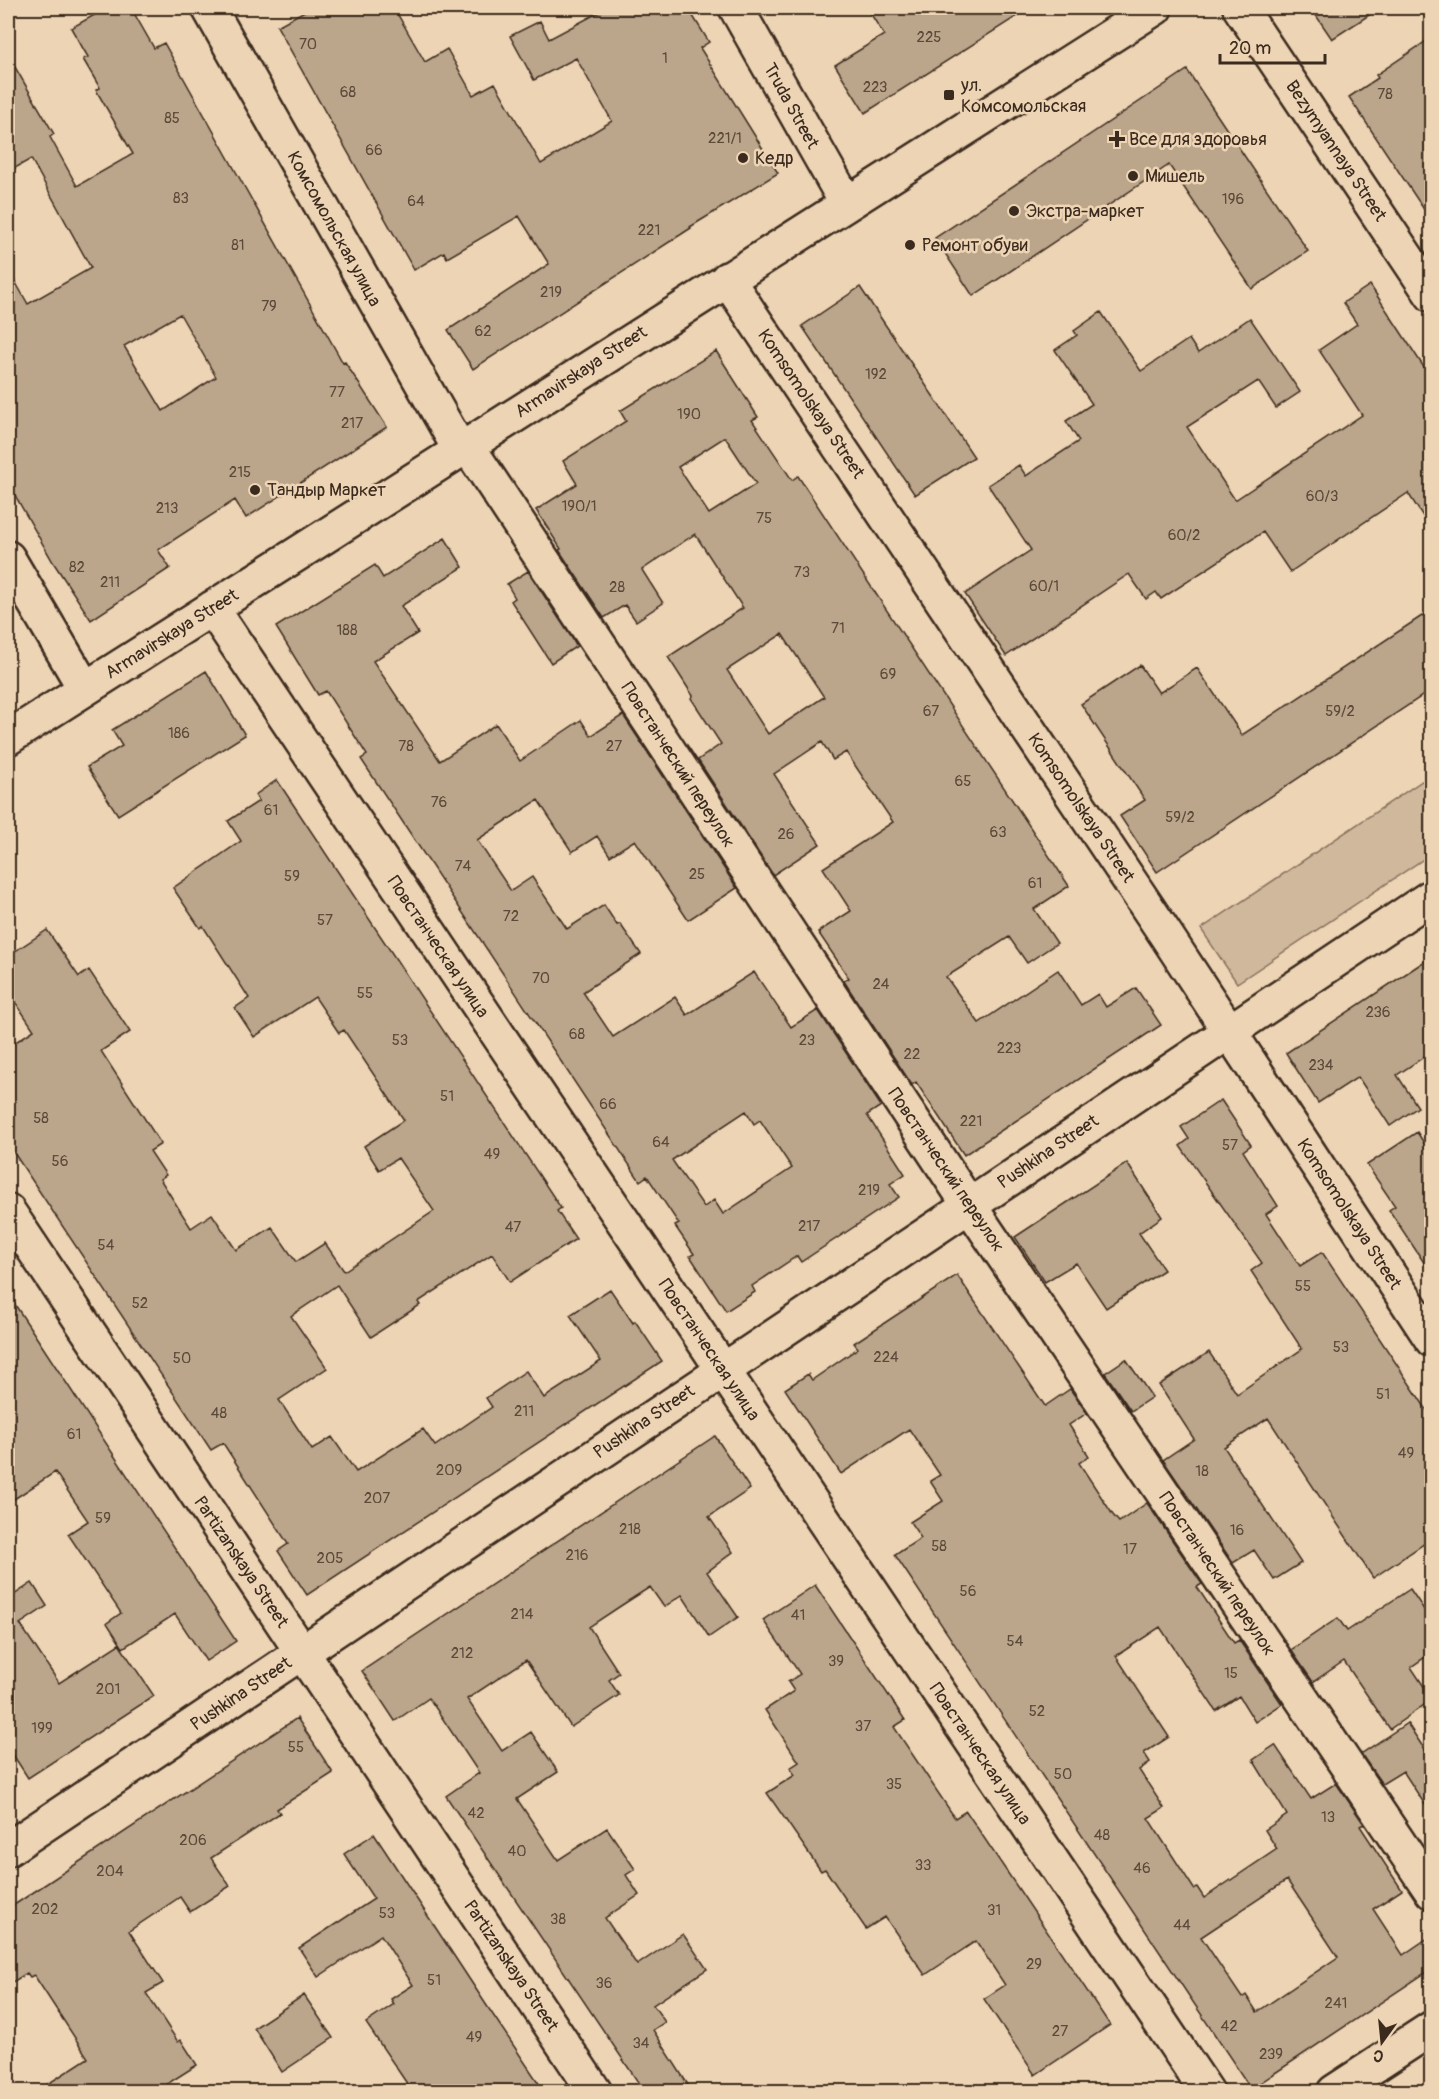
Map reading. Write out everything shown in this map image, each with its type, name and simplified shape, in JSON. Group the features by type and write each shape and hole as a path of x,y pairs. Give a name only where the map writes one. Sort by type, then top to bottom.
{"street":[{"name":"Комсомольская улица","path":"209,8 463,448"},
{"name":"Truda Street","path":"736,8 847,204"},
{"name":"Armavirskaya Street","path":"8,738 1155,8"},
{"name":"Bezymyannaya Street","path":"1240,8 1431,295"},
{"name":"Komsomolskaya Street","path":"727,279 1230,1031 1431,1340"},
{"name":"Повстанческий переулок","path":"463,448 1431,1892"},
{"path":"8,558 85,689"},
{"name":"Повстанческая улица","path":"212,608 1207,2091"},
{"name":"Pushkina Street","path":"8,1849 1431,896"},
{"name":"Partizanskaya Street","path":"8,1211 596,2091"},
{"path":"1334,2091 1431,2028"}],"shaded area":[{"path":"1431,775 1431,854 1237,983 1201,929"}],"building":[{"path":"107,8 131,8 154,48 164,43 343,363 345,362 387,427 246,518 235,500 158,550 170,568 91,620 53,562 8,483 8,269 28,304 91,268 31,159 8,172 8,55 54,134 50,137 77,186 133,154 96,90 100,88 83,59 88,57 71,28","holes":["180,314 216,377 163,411 124,346"]},
{"path":"310,8 394,8 425,62 447,49 473,95 495,83 541,164 612,121 576,58 534,80 510,36 540,21 549,39 607,8 688,8 709,42 700,48 778,173 690,227 473,369 448,330 549,264 519,216 447,258 444,252 414,270 277,26"},
{"path":"867,8 1030,8 865,113 835,65 884,35"},
{"path":"1311,8 1380,8 1332,39"},
{"path":"1431,38 1431,220 1349,97 1378,78 1376,75"},
{"path":"1187,70 1308,251 1252,289 1169,165 973,296 935,238"},
{"path":"1370,285 1431,378 1431,529 1408,493 1290,572 1263,532 1161,599 1156,592 1146,599 1129,574 1006,656 965,594 1031,550 988,485 1019,465 1026,476 1079,441 1066,421 1092,404 1055,350 1077,335 1074,331 1101,312 1141,371 1189,339 1198,353 1250,318 1300,392 1276,408 1258,381 1187,427 1235,500 1362,415 1319,350 1357,324 1343,303"},
{"path":"860,287 974,457 915,495 802,326"},
{"path":"716,351 758,417 752,420 792,480 798,476 1069,886 1034,909 1057,943 1027,963 1009,937 946,977 979,1023 1058,970 1081,1005 1098,994 1106,1007 1136,988 1161,1025 964,1155 916,1082 912,1085 849,989 844,981 849,978 818,932 851,911 823,868 893,822 846,752 833,760 822,742 774,774 820,844 773,875 698,760 721,744 668,657 743,608 695,534 642,570 663,603 636,621 625,605 604,618 559,550 561,549 536,510 577,484 563,461 626,421 620,411","holes":["725,437 756,484 709,514 678,467","782,634 824,697 768,734 727,670"]},
{"path":"445,538 463,567 401,606 418,633 373,661 440,761 496,724 520,761 581,720 591,736 623,715 737,888 688,920 635,840 610,856 597,836 572,852 538,800 477,840 511,891 532,877 567,929 604,905 641,954 583,992 613,1037 675,997 687,1015 754,972 791,1027 818,1010 881,1106 867,1115 905,1174 890,1184 899,1197 801,1262 797,1256 752,1286 755,1292 726,1311 690,1256 694,1254 675,1226 679,1224 647,1176 640,1181 361,759 367,755 326,691 318,695 276,627 375,565 383,578","holes":["746,1111 754,1124 760,1120 792,1168 723,1214 714,1200 704,1207 672,1160"]},
{"path":"528,571 577,646 551,663 511,601 515,598 507,584"},
{"path":"1431,610 1431,690 1157,872 1120,816 1145,800 1081,704 1140,665 1159,693 1197,668 1242,735"},
{"path":"206,671 245,735 118,815 87,767 122,746 112,730"},
{"path":"277,780 561,1208 557,1211 576,1239 510,1282 492,1254 418,1302 420,1305 371,1337 337,1285 291,1316 327,1368 279,1400 312,1450 332,1437 356,1472 423,1429 435,1446 492,1407 486,1398 526,1371 544,1398 601,1361 570,1315 610,1289 662,1361 307,1595 278,1551 288,1544 223,1443 211,1450 8,1144 8,1047 34,1030 8,991 8,956 47,930 79,977 89,970 130,1032 101,1051 161,1144 150,1151 166,1175 160,1179 191,1228 212,1214 236,1250 272,1227 296,1262 325,1243 344,1271 434,1211 398,1158 379,1170 364,1146 404,1120 344,1030 339,1033 315,997 254,1037 235,1008 249,998 203,926 200,928 173,888 241,841 228,821 259,801 255,795"},
{"path":"1431,957 1431,1052 1397,1075 1418,1107 1390,1126 1358,1077 1318,1103 1286,1053"},
{"path":"1221,1100 1251,1145 1243,1151 1278,1206 1266,1214 1300,1266 1322,1252 1431,1416 1431,1539 1373,1578 1268,1418 1224,1447 1301,1563 1274,1580 1254,1550 1233,1563 1163,1460 1194,1439 1159,1385 1209,1352 1237,1394 1302,1349 1251,1271 1262,1263 1180,1146 1189,1139 1181,1127"},
{"path":"1417,1132 1431,1154 1431,1273 1389,1210 1395,1206 1367,1165"},
{"path":"1127,1163 1162,1217 1139,1233 1164,1270 1106,1308 1076,1263 1045,1282 1015,1237"},
{"path":"957,1275 1045,1406 1070,1389 1087,1413 1069,1425 1089,1456 1079,1463 1113,1515 1119,1522 1147,1503 1202,1584 1197,1587 1234,1643 1239,1640 1282,1704 1255,1722 1239,1696 1216,1711 1160,1627 1116,1656 1169,1737 1144,1753 1150,1762 1139,1770 1164,1808 1148,1818 1194,1889 1197,1887 1204,1898 1277,1849 1265,1830 1287,1815 1253,1760 1275,1745 1311,1799 1336,1783 1364,1824 1360,1826 1402,1890 1373,1909 1403,1955 1431,1936 1431,1969 1251,2089 895,1555 921,1538 910,1522 943,1501 930,1481 940,1475 909,1429 841,1474 785,1389 808,1374 812,1380 858,1348 854,1343","holes":["1287,1880 1338,1957 1257,2012 1246,1995 1242,1998 1201,1937"]},
{"path":"8,1294 236,1641 206,1661 175,1614 123,1648 107,1623 121,1613 68,1534 88,1521 55,1472 8,1503"},
{"path":"1126,1359 1152,1397 1131,1411 1105,1373"},
{"path":"715,1436 750,1489 709,1517 733,1552 707,1572 738,1617 709,1637 682,1595 664,1607 650,1587 622,1605 589,1627 619,1673 609,1680 619,1695 571,1727 526,1660 467,1699 502,1751 531,1732 558,1772 517,1799 558,1860 607,1828 635,1869 626,1875 639,1895 605,1918 637,1965 683,1934 707,1969 653,2005 665,2022 653,2030 692,2091 644,2091 446,1796 479,1773 429,1698 395,1721 362,1671"},
{"path":"32,1583 47,1606 20,1624 59,1683 119,1644 154,1696 28,1778 8,1747 8,1599"},
{"path":"815,1585 905,1720 894,1727 955,1818 966,1811 1110,2025 1035,2075 984,1999 1005,1985 976,1941 925,1975 885,1917 866,1929 825,1869 821,1871 767,1793 795,1775 790,1768 799,1762 765,1710 794,1691 788,1682 800,1674 763,1620"},
{"path":"1410,1589 1431,1620 1431,1653 1411,1667 1431,1700 1390,1729 1344,1661 1313,1682 1291,1650 1338,1618 1347,1631"},
{"path":"297,1718 333,1773 277,1809 280,1813 211,1858 230,1886 190,1912 180,1897 129,1931 163,1983 146,1993 178,2042 181,2040 197,2065 156,2091 37,2091 88,2058 34,1975 30,1977 27,1973 8,1985 8,1909"},
{"path":"1407,1723 1431,1759 1431,1814 1403,1771 1382,1784 1361,1754"},
{"path":"374,1834 544,2091 412,2091 366,2023 394,2004 391,1999 413,1985 381,1935 318,1977 299,1948 374,1899 344,1854"},
{"path":"304,1995 333,2038 282,2072 254,2028"}],"place":[{"name":"ул. Комсомольская","path":"949,95"},
{"name":"Все для здоровья","path":"1117,139"},
{"name":"Кедр","path":"743,158"},
{"name":"Мишель","path":"1133,176"},
{"name":"Экстра-маркет","path":"1014,211"},
{"name":"Ремонт обуви","path":"910,245"},
{"name":"Тандыр Маркет","path":"255,490"}]}
